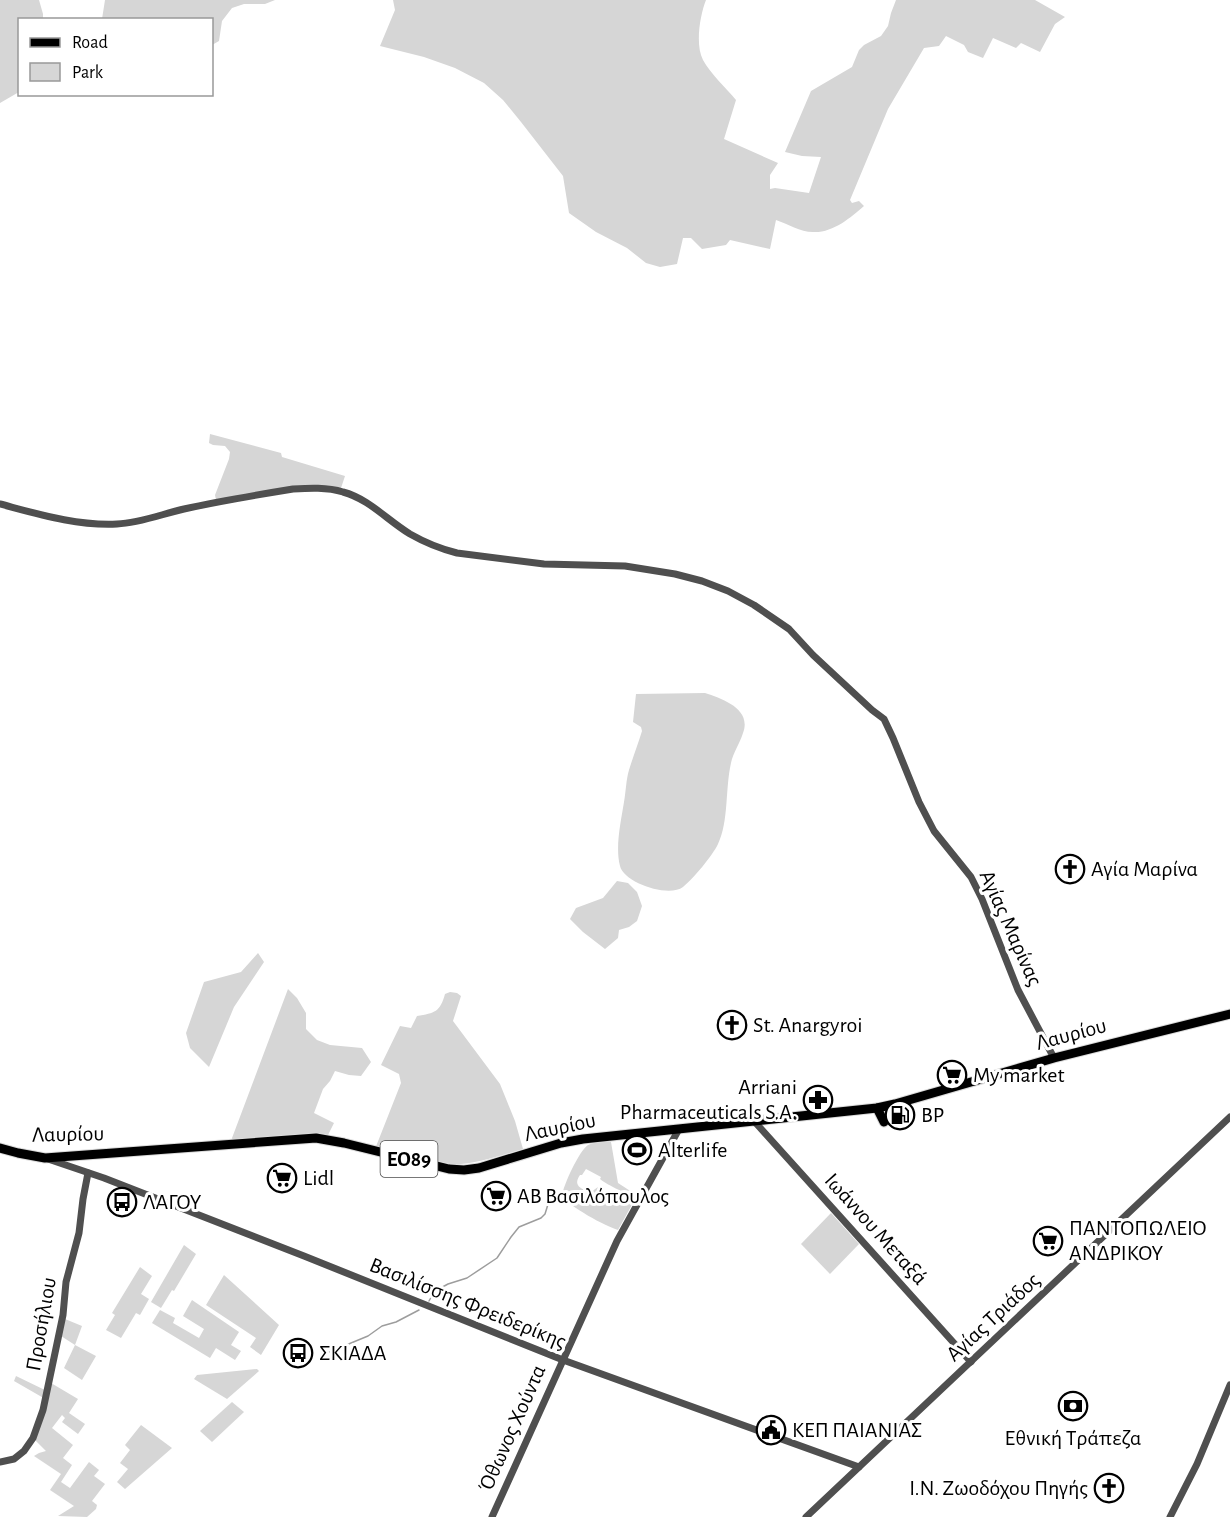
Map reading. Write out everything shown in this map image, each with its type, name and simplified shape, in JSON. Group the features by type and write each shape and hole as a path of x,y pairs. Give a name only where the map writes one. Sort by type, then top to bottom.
{"main road":[{"name":"Λαυρίου","path":"0,1148 45,1158 316,1138 442,1168 464,1170 480,1168 572,1141 877,1108 1054,1058 1230,1014"},
{"path":"877,1108 884,1122"}],"street":[{"name":"Αγίας Μαρίνας","path":"0,504 75,521 119,524 207,504 293,489 322,488 355,496 410,534 447,551 544,564 641,567 702,581 754,604 789,629 813,655 884,719 919,802 934,831 957,858 979,891 1018,990 1054,1058"},
{"name":"Αγίας Τριάδος","path":"806,1517 1230,1118"},
{"name":"Ιωάννου Μεταξά","path":"754,1121 971,1362"},
{"name":"Όθωνος Χούντα","path":"492,1517 619,1237 679,1129"},
{"path":"76,1155 76,1159 85,1172"},
{"name":"Βασιλίσσης Φρειδερίκης","path":"45,1158 304,1256 563,1360 859,1467"},
{"name":"Προσήλιου","path":"0,1462 14,1459 24,1451 33,1438 43,1410 63,1315 66,1282 79,1233 85,1172"},
{"path":"1170,1517 1197,1464 1230,1385"}],"green space":[{"path":"0,0 39,0 43,18 18,18 18,93 0,103"},
{"path":"105,0 275,0 265,4 244,4 232,8 222,21 219,41 213,44 213,18 102,18"},
{"path":"393,0 706,0 699,30 701,54 710,70 736,100 724,139 778,163 770,175 770,189 809,193 821,157 785,152 811,91 852,67 859,50 881,36 888,26 896,0 1035,0 1065,17 1055,24 1040,52 1021,43 1016,48 993,38 983,58 968,52 964,45 946,36 939,46 924,48 888,109 850,200 852,203 859,201 864,206 841,224 820,232 808,232 776,220 770,249 730,240 726,245 702,249 691,238 683,238 677,264 660,267 646,263 627,248 596,232 569,213 563,176 503,100 484,83 455,68 424,57 380,46 395,10"},
{"path":"210,434 281,453 282,457 345,476 341,488 332,487 216,500 215,495 230,452 225,446 209,443"},
{"path":"705,693 734,706 740,711 745,725 731,763 721,835 707,860 683,887 668,891 658,890 638,883 623,872 618,851 628,774 642,731 641,727 633,722 636,694"},
{"path":"617,881 628,883 637,892 642,906 637,921 619,930 618,938 605,949 570,919 576,908 603,898"},
{"path":"258,953 264,962 234,1007 209,1067 190,1048 186,1033 204,982 241,972"},
{"path":"288,989 306,1013 306,1029 317,1040 330,1045 362,1048 371,1062 361,1076 335,1071 323,1089 314,1113 334,1123 327,1137 233,1142 232,1138"},
{"path":"450,992 461,996 453,1021 500,1084 523,1149 478,1161 451,1165 375,1149 401,1083 399,1074 381,1065 400,1026 411,1028 417,1016 436,1011 445,994"},
{"path":"602,1141 611,1142 618,1183 638,1196 613,1187 586,1169 577,1181 581,1188 591,1192 598,1187 605,1192 613,1190 634,1201 618,1230 588,1216 562,1196 580,1154 590,1144"},
{"path":"831,1213 859,1244 830,1274 801,1244"},
{"path":"184,1245 196,1254 161,1308 151,1302"},
{"path":"140,1267 152,1276 141,1294 149,1299 140,1315 136,1313 121,1338 106,1330 115,1315 112,1313"},
{"path":"224,1275 279,1325 261,1355 250,1347 256,1338 206,1305"},
{"path":"192,1300 239,1332 231,1345 241,1351 235,1360 216,1348 210,1358 152,1323 160,1310 175,1318 173,1323 199,1338 204,1329 183,1316"},
{"path":"65,1319 82,1326 75,1345 61,1336"},
{"path":"75,1345 96,1356 82,1380 64,1368"},
{"path":"257,1369 259,1371 227,1399 194,1379 197,1375"},
{"path":"16,1376 49,1392 51,1383 78,1399 69,1413 85,1424 78,1434 62,1422 65,1418 62,1415 52,1428 73,1445 63,1458 72,1465 61,1482 70,1488 89,1462 99,1470 94,1476 105,1484 92,1501 97,1505 96,1509 87,1517 58,1516 74,1506 50,1490 61,1474 34,1456 46,1451 35,1440 47,1400 14,1381"},
{"path":"232,1402 244,1412 212,1442 200,1431"},
{"path":"141,1425 172,1448 125,1489 117,1482 128,1469 120,1463 130,1450 125,1445"}],"waterway":[{"path":"429,1301 437,1290 467,1278 497,1258 519,1227 545,1214 549,1201"},
{"path":"322,1355 368,1336 382,1326 396,1322 419,1310"}],"place":[{"name":"Αγία Μαρίνα","path":"1070,869"},
{"name":"St. Anargyroi","path":"732,1025"},
{"name":"My market","path":"952,1075"},
{"name":"Arriani Pharmaceuticals S.A.","path":"818,1100"},
{"name":"BP","path":"900,1115"},
{"name":"Alterlife","path":"637,1150"},
{"name":"Lidl","path":"282,1178"},
{"name":"ΑΒ Βασιλόπουλος","path":"496,1196"},
{"name":"ΛΑΓΟΥ","path":"122,1202"},
{"name":"ΠΑΝΤΟΠΩΛΕΙΟ ΑΝΔΡΙΚΟΥ","path":"1048,1241"},
{"name":"ΣΚΙΑΔΑ","path":"298,1353"},
{"name":"Εθνική Τράπεζα","path":"1073,1406"},
{"name":"ΚΕΠ ΠΑΙΑΝΙΑΣ","path":"771,1430"},
{"name":"Ι.Ν. Ζωοδόχου Πηγής","path":"1109,1488"}]}
